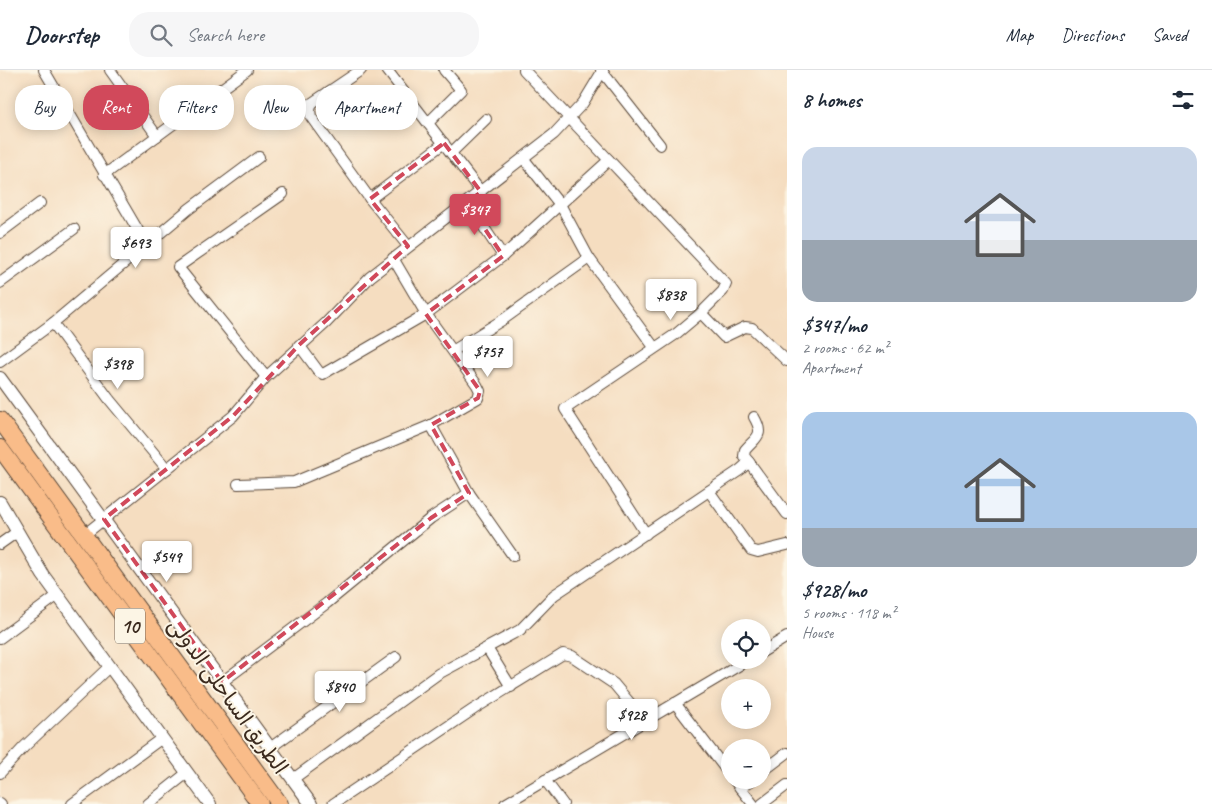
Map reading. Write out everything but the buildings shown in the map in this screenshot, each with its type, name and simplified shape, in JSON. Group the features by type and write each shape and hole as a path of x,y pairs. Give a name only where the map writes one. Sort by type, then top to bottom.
{"highway":[{"name":"الطريق الساحلى الدولى","path":"0,420 280,804"},
{"name":"الطريق الساحلى الدولى","path":"0,448 260,804"}],"street":[{"path":"44,70 146,244"},
{"path":"110,70 157,136"},
{"path":"104,175 235,74 247,70"},
{"path":"360,70 312,103 311,117 370,199 408,246"},
{"path":"387,70 429,122 481,192"},
{"path":"429,122 461,90 444,70"},
{"path":"524,70 726,284 723,291 676,334 654,347 565,410 646,534"},
{"path":"84,535 233,416 266,377 326,323 370,277 524,159 570,118 583,103 602,70 660,145"},
{"path":"451,153 486,119"},
{"path":"370,199 444,143"},
{"path":"0,362 54,323 189,209 259,158"},
{"path":"524,159 561,206 590,258 654,347"},
{"path":"300,345 319,372 323,374 426,314 503,256 561,206 609,160"},
{"path":"266,377 178,267 283,194"},
{"path":"467,202 503,256"},
{"path":"0,233 40,203"},
{"path":"0,283 74,229"},
{"path":"238,484 294,482 431,425 479,395 477,385 454,350 426,314 393,258"},
{"path":"454,350 504,319 590,258"},
{"path":"701,313 724,337 745,327 752,328 787,361"},
{"path":"54,323 109,399 167,468"},
{"path":"0,378 311,804"},
{"path":"754,417 759,426 759,432 756,440 744,452 749,462 787,514"},
{"path":"431,425 469,493 513,556"},
{"path":"293,779 438,674 520,630 554,595 749,462"},
{"path":"709,491 751,550 758,552 787,544"},
{"path":"222,682 327,603 431,518 469,493"},
{"path":"0,502 58,595 210,804"},
{"path":"0,544 17,532"},
{"path":"0,638 58,595"},
{"path":"771,647 787,637"},
{"path":"487,648 511,687"},
{"path":"333,804 413,748 560,655 567,654 614,684 644,720"},
{"path":"270,748 396,657"},
{"path":"0,773 24,746 110,666"},
{"path":"509,803 644,720 733,669"},
{"path":"675,703 721,763"},
{"path":"72,804 162,738"},
{"path":"771,765 787,753"},
{"path":"148,804 187,773"},
{"path":"545,780 563,804"},
{"path":"762,804 774,801 787,785"},
{"path":"741,789 753,804"}],"highlighted area":[{"path":"444,143 481,192 467,202 503,256 426,314 480,391 478,398 431,425 469,493 431,518 222,682 104,519 233,416 299,345 408,246 370,199"}]}
